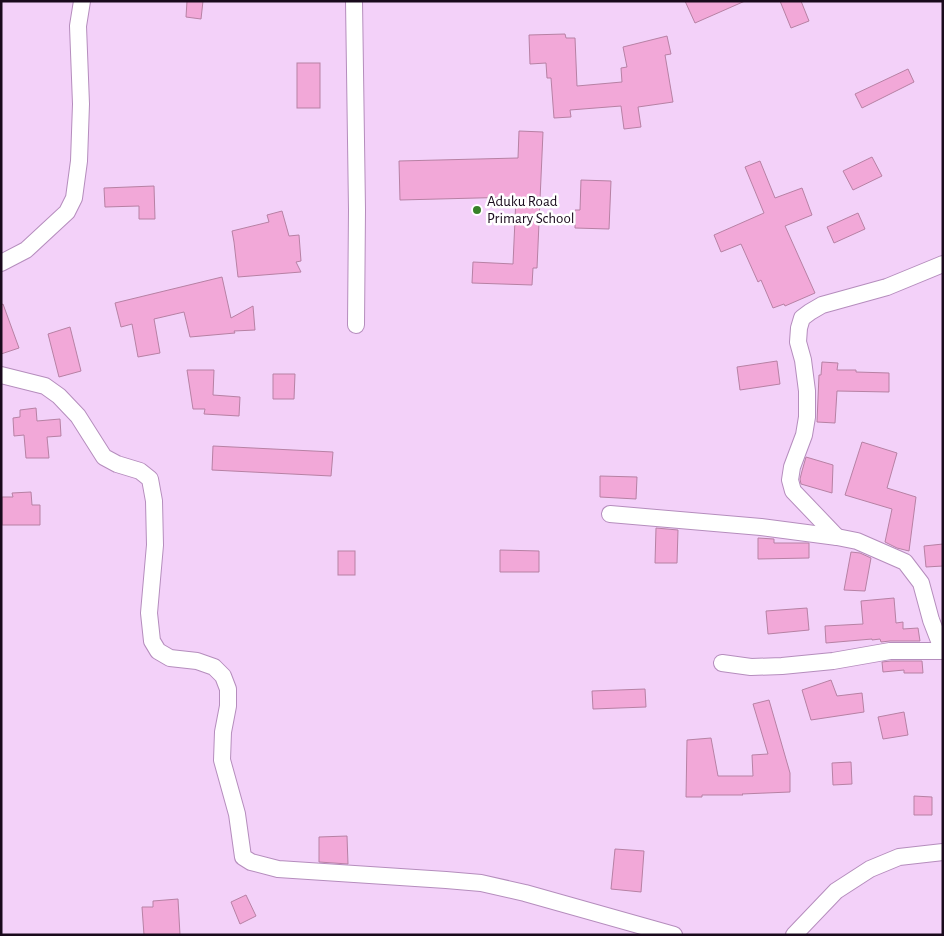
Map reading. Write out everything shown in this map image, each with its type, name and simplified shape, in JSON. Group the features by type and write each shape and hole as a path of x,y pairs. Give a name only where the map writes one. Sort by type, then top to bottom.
{"street":[{"path":"1,263 26,250 67,212 74,198 79,161 81,104 78,26 82,1"},
{"path":"354,1 357,210 356,325"},
{"path":"837,537 793,490 790,480 792,467 804,435 807,417 807,392 798,342 802,318 822,305 887,287 943,264"},
{"path":"1,375 45,386 59,396 78,416 104,457 117,464 140,471 150,479 154,502 155,545 149,613 152,641 158,651 170,658 197,661 214,667 223,676 228,689 228,706 223,732 222,760 237,814 243,857 251,862 278,869 481,883 525,893 674,935"},
{"path":"610,514 761,527 858,541 905,562 921,583 931,620 943,651 890,651 833,661 782,666 751,667 722,663"},
{"path":"794,935 836,891 870,869 899,857 943,852"}],"building":[{"path":"187,1 203,1 201,19 186,17"},
{"path":"685,1 745,1 695,23"},
{"path":"780,1 801,1 809,21 791,28"},
{"path":"565,34 566,38 575,38 577,86 622,82 621,68 627,67 623,47 667,36 671,54 665,55 673,102 638,107 641,127 624,129 621,106 570,110 571,117 554,118 551,78 547,78 546,63 530,64 529,35"},
{"path":"297,63 320,63 320,108 297,108"},
{"path":"908,69 914,82 862,108 855,94"},
{"path":"519,131 543,132 537,268 533,268 532,285 472,283 473,262 513,264 516,197 400,200 399,161 518,158"},
{"path":"872,157 882,176 853,190 843,171"},
{"path":"760,161 775,198 802,188 812,215 785,226 815,293 785,306 784,304 773,308 761,280 758,282 741,244 721,252 714,235 764,213 745,167"},
{"path":"581,180 611,181 609,229 575,228 575,210 580,210"},
{"path":"154,186 155,219 139,219 139,206 105,207 104,188"},
{"path":"282,211 289,236 299,235 301,261 296,262 301,272 238,277 232,231 269,222 267,215"},
{"path":"858,213 865,229 834,243 827,227"},
{"path":"222,277 231,318 253,306 255,330 190,337 184,312 154,319 160,353 138,357 132,324 121,327 115,303"},
{"path":"3,304 19,348 1,354 1,305"},
{"path":"70,327 81,371 59,377 48,334"},
{"path":"777,361 780,384 740,390 737,367"},
{"path":"822,362 838,363 837,370 889,373 889,392 837,391 835,423 817,422 819,375 821,375"},
{"path":"187,370 214,370 213,395 240,397 239,416 204,414 205,409 193,409"},
{"path":"273,374 295,374 294,399 273,399"},
{"path":"36,408 37,421 60,419 61,436 47,437 49,458 26,458 24,435 14,436 13,418 20,417 20,410"},
{"path":"862,442 897,453 887,488 916,497 909,551 885,542 892,509 845,495"},
{"path":"213,446 333,452 331,476 212,470"},
{"path":"806,457 833,465 832,493 801,484 800,479"},
{"path":"600,476 637,477 636,499 600,497"},
{"path":"31,492 32,505 40,505 40,525 2,525 2,497 13,497 12,493"},
{"path":"656,528 678,530 677,563 655,563"},
{"path":"758,538 774,539 774,543 809,543 809,558 758,559"},
{"path":"943,544 943,566 926,567 924,546"},
{"path":"500,550 539,551 539,572 500,572"},
{"path":"338,551 355,551 355,575 338,575"},
{"path":"851,552 860,553 871,558 865,591 844,590"},
{"path":"894,598 896,623 903,622 903,629 918,628 920,641 881,642 880,639 872,639 826,643 825,626 863,624 861,601"},
{"path":"807,608 809,630 768,634 766,611"},
{"path":"922,661 923,673 904,673 904,670 883,672 882,662"},
{"path":"831,680 837,696 862,693 864,712 811,720 802,690"},
{"path":"645,689 646,707 593,709 592,691"},
{"path":"769,700 790,773 790,792 686,797 687,740 711,738 718,776 753,776 752,755 768,754 753,704"},
{"path":"904,712 908,735 883,739 878,717"},
{"path":"851,762 852,784 833,785 832,763"},
{"path":"914,796 932,797 932,815 914,815"},
{"path":"347,836 348,864 319,862 319,837"},
{"path":"615,849 644,851 641,892 611,889"},
{"path":"246,895 256,916 240,924 231,902"},
{"path":"178,899 180,935 144,935 142,907 153,907 153,901"}],"place":[{"name":"Aduku Road Primary School","path":"477,210"}]}
